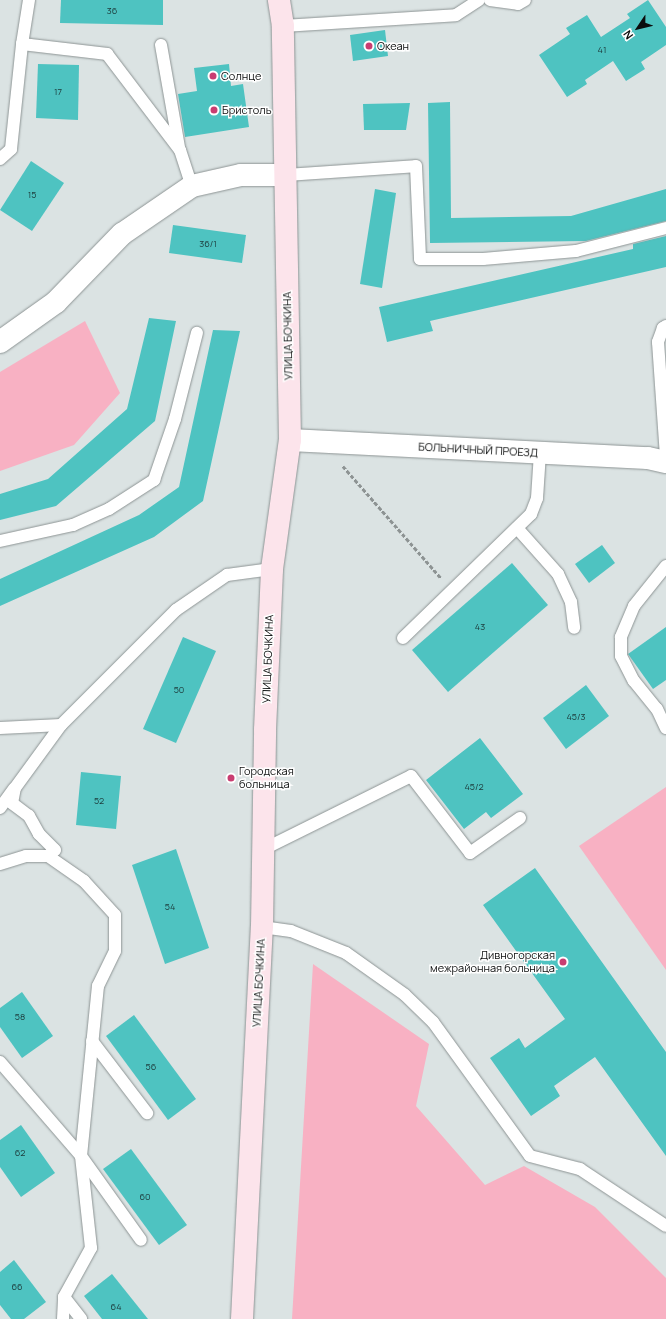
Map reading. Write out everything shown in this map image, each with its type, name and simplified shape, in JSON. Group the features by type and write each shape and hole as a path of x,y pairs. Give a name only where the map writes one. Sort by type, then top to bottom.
{"main road":[{"name":"УЛИЦА БОЧКИНА","path":"242,1319 262,927 265,730 272,569 290,440 283,26 279,0"}],"street":[{"path":"0,342 56,302 122,234 192,186 241,176 285,175"},
{"name":"БОЛЬНИЧНЫЙ ПРОЕЗД","path":"290,440 648,458 666,462"}],"lane":[{"path":"0,159 10,149 22,44 29,0"},
{"path":"283,26 456,15 479,0"},
{"path":"490,0 518,4 525,0"},
{"path":"22,44 107,54 180,150"},
{"path":"160,45 180,150 192,186"},
{"path":"285,175 416,166 420,259 483,259 576,251 666,228"},
{"path":"666,326 663,328 658,342 663,393 666,456"},
{"path":"0,541 73,525 109,509 154,480 175,419 197,333"},
{"path":"403,638 531,514 537,498 540,453"},
{"path":"517,528 558,574 571,602 574,628"},
{"path":"666,566 634,606 621,637 620,656 634,681 657,710 666,728"},
{"path":"0,808 61,725 176,610 227,575 272,569"},
{"path":"0,728 61,725"},
{"path":"264,850 411,776 470,853 520,818"},
{"path":"15,788 12,802 29,816 39,834 55,850 48,856"},
{"path":"0,864 26,856 48,856 84,881 115,915 115,951 98,986 81,1156 91,1248 64,1297 63,1319"},
{"path":"262,927 291,931 346,953 405,995 433,1022 530,1156 580,1169 666,1226"},
{"path":"92,1041 147,1113"},
{"path":"0,1062 81,1156 141,1240"},
{"path":"64,1297 81,1319"}],"path":[{"path":"322,442 452,590"}],"shaded area":[{"path":"85,321 120,393 74,445 0,471 0,372"},
{"path":"666,787 666,970 579,846"},
{"path":"313,964 429,1044 416,1106 485,1185 524,1166 595,1207 666,1278 666,1319 292,1319"}],"building":[{"path":"61,0 163,0 163,25 60,23"},
{"path":"648,0 666,27 666,45 641,62 645,69 626,81 613,61 585,80 587,84 567,97 539,55 570,34 566,28 587,15 601,37 630,18 627,14"},
{"name":"Океан","path":"385,30 388,56 353,61 350,35"},
{"path":"38,64 79,65 78,120 36,118"},
{"name":"Бристоль","path":"229,64 231,86 243,84 249,127 185,137 178,94 197,91 194,68"},
{"path":"450,102 451,218 571,216 666,189 666,221 586,241 430,243 428,103"},
{"path":"410,103 406,130 364,130 363,104"},
{"path":"31,161 64,183 32,231 0,210"},
{"path":"375,189 396,193 382,288 360,284"},
{"path":"173,225 246,235 242,263 169,253"},
{"path":"666,236 666,267 430,321 433,331 387,342 379,307 633,249 633,244"},
{"path":"149,318 176,321 155,421 56,506 0,520 0,494 48,479 127,409"},
{"path":"213,330 240,331 203,501 154,537 0,606 0,579 139,515 179,487"},
{"path":"602,545 615,563 589,583 575,564"},
{"path":"512,563 548,605 448,692 412,650"},
{"path":"666,627 666,680 653,689 628,654"},
{"path":"183,637 216,651 176,743 143,729"},
{"path":"586,685 609,716 566,749 543,718"},
{"path":"480,738 523,794 491,818 486,812 464,829 426,780"},
{"path":"81,772 121,776 116,829 76,825"},
{"path":"176,849 209,948 165,964 132,865"},
{"name":"Дивногорская межрайонная больница","path":"535,868 666,1052 666,1156 595,1057 554,1086 560,1096 531,1116 490,1058 519,1038 525,1048 565,1019 483,905"},
{"path":"22,992 53,1036 22,1058 0,1027 0,1008"},
{"path":"134,1015 196,1099 168,1120 106,1036"},
{"path":"21,1125 55,1173 21,1197 0,1167 0,1140"},
{"path":"131,1149 187,1225 159,1245 103,1169"},
{"path":"14,1260 46,1302 24,1319 11,1319 0,1305 0,1272"},
{"path":"112,1274 148,1319 102,1319 84,1296"}],"place":[{"name":"Океан","path":"369,46"},
{"name":"Солнце","path":"213,76"},
{"name":"Бристоль","path":"214,110"},
{"name":"Городская больница","path":"231,778"},
{"name":"Дивногорская межрайонная больница","path":"563,962"}]}
